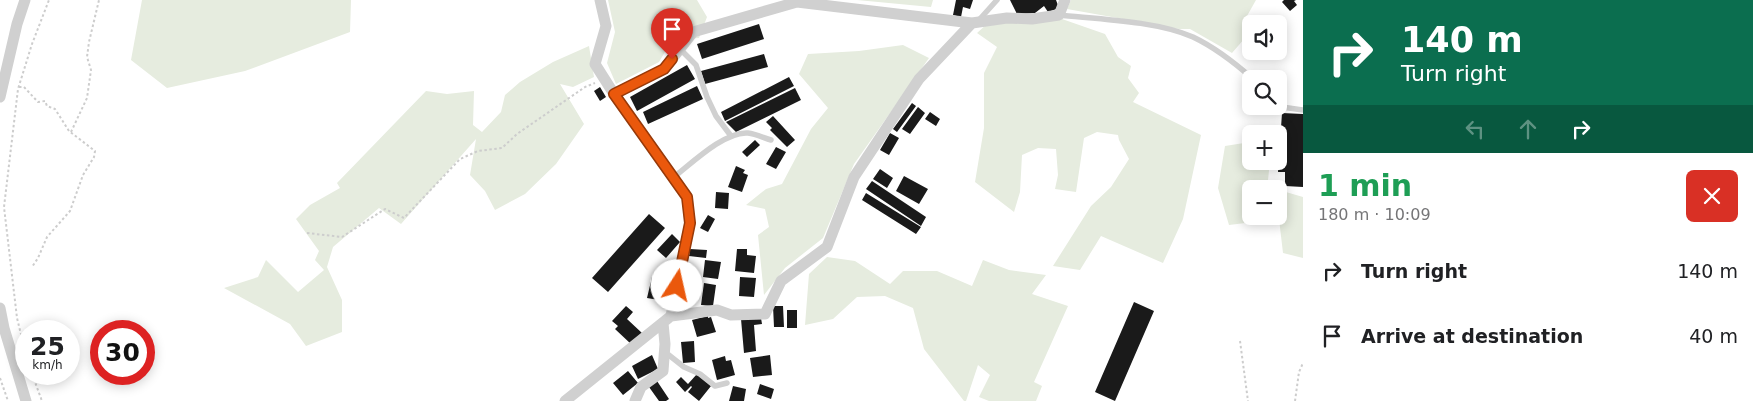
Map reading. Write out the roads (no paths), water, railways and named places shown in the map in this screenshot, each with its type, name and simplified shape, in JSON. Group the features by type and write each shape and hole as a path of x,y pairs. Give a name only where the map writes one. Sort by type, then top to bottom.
{"street":[{"path":"0,97 13,40 25,0"},
{"path":"600,0 606,26 595,64 687,197 690,223 667,320 663,371 641,387 635,401"},
{"path":"614,94 664,69 693,32 797,2 975,22 1007,18 1032,19 1059,15 1065,0"},
{"path":"565,401 577,397 667,320 717,310 731,315 765,314 781,281 827,247 854,177 919,79 975,22"},
{"path":"0,308 4,328 26,401"}],"lane":[{"path":"975,22 997,0"},
{"path":"1059,15 1168,29 1193,37 1243,70"},
{"path":"680,49 696,65 716,116 731,136"},
{"path":"1287,108 1303,110"},
{"path":"674,177 720,142 731,136 748,133 771,140"},
{"path":"664,352 684,367 700,374 715,386 727,383"}]}
